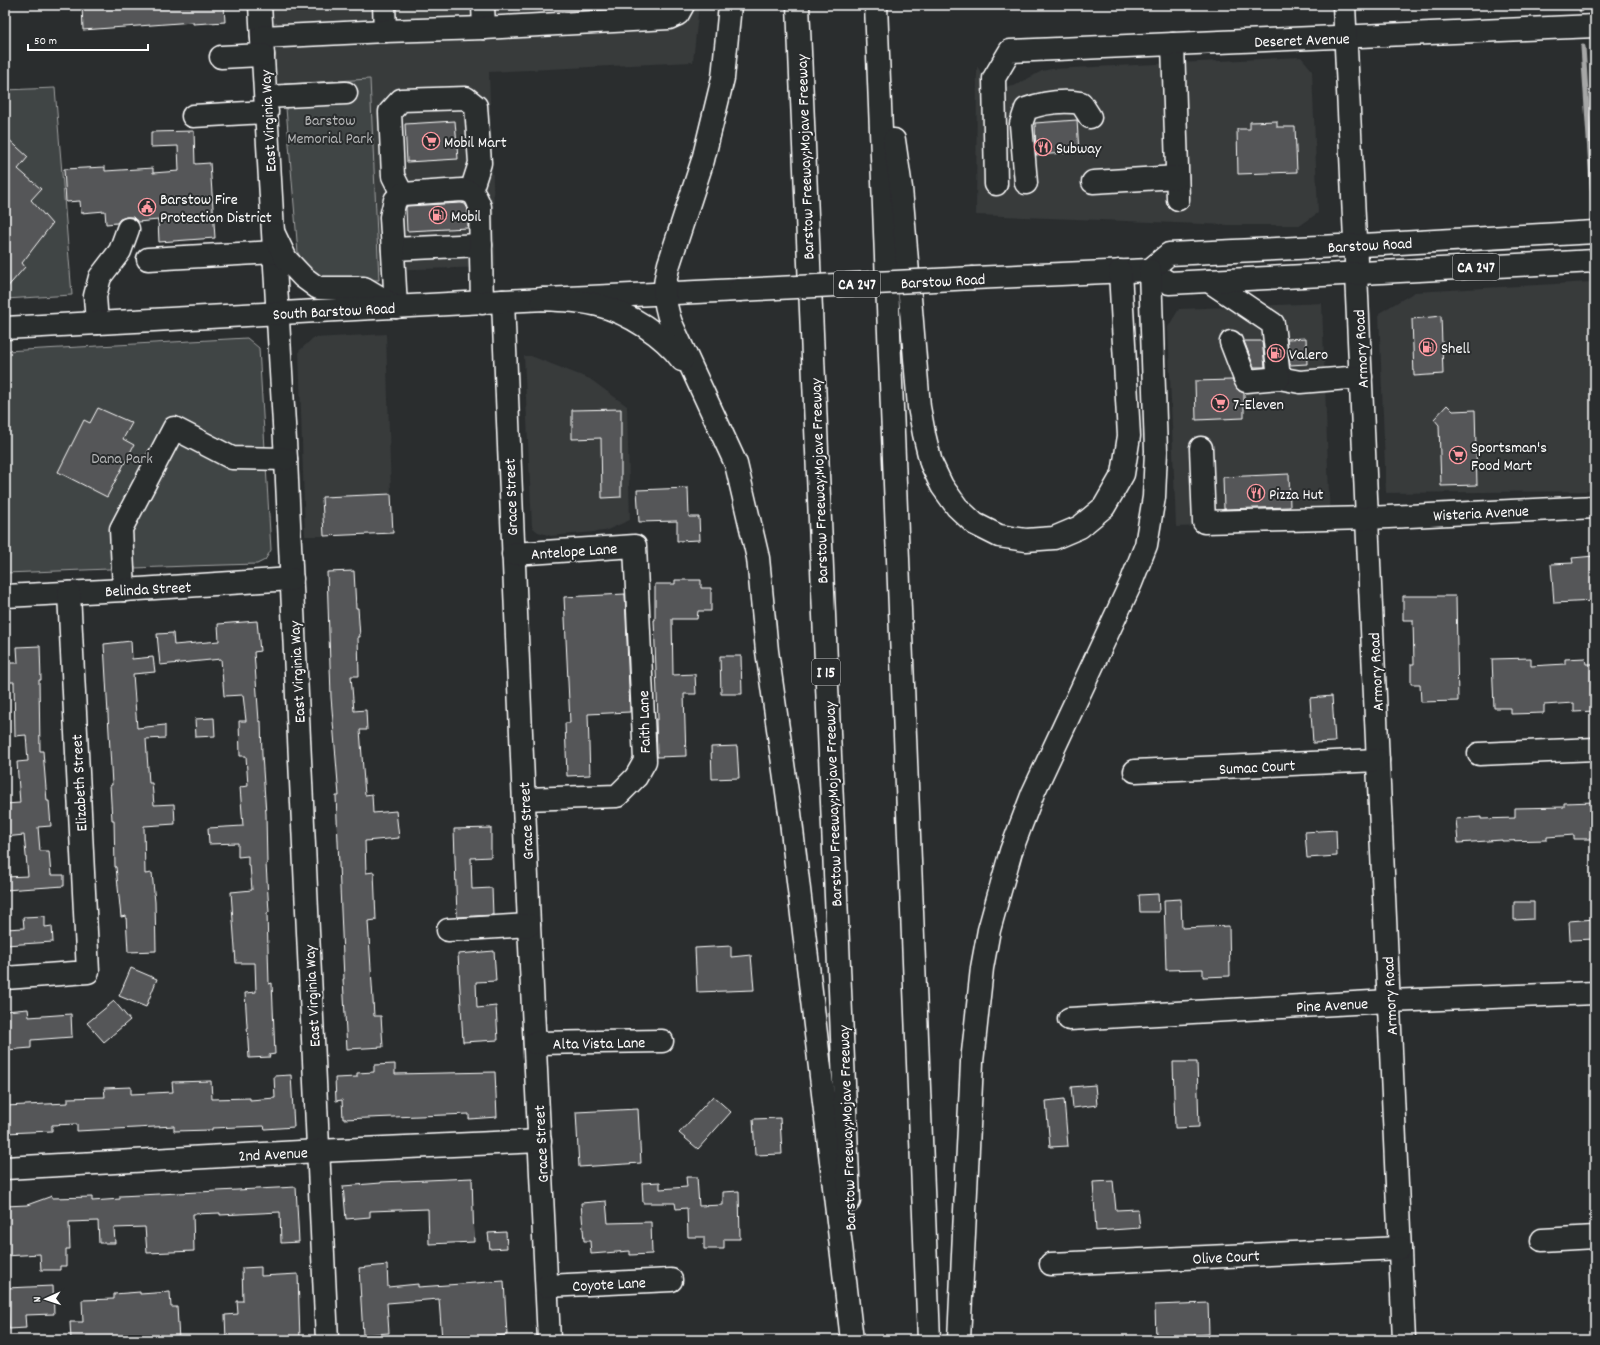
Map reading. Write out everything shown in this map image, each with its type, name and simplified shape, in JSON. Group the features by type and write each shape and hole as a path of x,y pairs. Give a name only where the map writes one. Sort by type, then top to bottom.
{"main road":[{"name":"East Virginia Way","path":"260,5 286,459 327,1340"},
{"path":"384,5 385,30"},
{"path":"483,5 484,28"},
{"path":"221,56 263,46 385,30 484,28 669,18 678,14 683,5"},
{"path":"730,5 723,78 703,160 669,264 665,279 664,294 666,308 671,323 736,464 758,558 767,651 790,813 854,1340"},
{"name":"Barstow Freeway;Mojave Freeway","path":"798,5 854,1340"},
{"path":"876,5 901,188 919,406 924,434 931,463 942,486 957,507 976,524 999,536 1026,540 1054,538 1080,527 1104,507 1123,474 1129,436 1120,271"},
{"path":"876,5 929,1340"},
{"name":"Armory Road","path":"1344,5 1404,1340"},
{"name":"Deseret Avenue","path":"996,184 994,78 1010,51 1595,26"},
{"path":"1173,44 1178,199"},
{"path":"193,116 346,93"},
{"path":"396,307 391,217 392,208 395,200 402,194 462,190 471,192 480,163 476,106 466,98 401,100 390,112 393,176 402,194"},
{"path":"1026,183 1020,124 1026,109 1042,103 1067,101 1081,103 1090,117"},
{"path":"1093,182 1177,177"},
{"name":"Grace Street","path":"471,192 477,199 480,207 481,245 493,302 513,554 549,1340"},
{"path":"97,323 95,296 100,277 120,251 128,230"},
{"name":"Barstow Road","path":"1150,270 1169,254 1355,246 1595,232"},
{"path":"148,259 274,243 302,277 318,288 364,288 396,307"},
{"path":"393,249 481,245"},
{"name":"Barstow Road","path":"664,294 1150,270 1169,283 1595,261"},
{"path":"959,1340 972,1062 982,968 989,930 1011,851 1033,793 1131,583 1146,545 1154,497 1156,451 1150,270"},
{"path":"1209,281 1273,324 1279,378"},
{"name":"South Barstow Road","path":"5,328 542,299 664,294"},
{"path":"542,299 590,303 617,312 639,323 679,356 696,378"},
{"path":"1231,342 1246,381 1279,378 1300,382 1361,377"},
{"path":"124,590 121,529 174,428 232,458 286,459"},
{"name":"Wisteria Avenue","path":"1201,448 1204,522 1368,518 1595,507"},
{"name":"Antelope Lane","path":"513,554 635,546"},
{"name":"Faith Lane","path":"524,799 616,796 636,777 645,761 635,546"},
{"name":"Belinda Street","path":"5,596 292,579"},
{"name":"Elizabeth Street","path":"5,978 88,972 69,593"},
{"path":"1479,754 1595,750"},
{"name":"Sumac Court","path":"1135,771 1378,760"},
{"path":"448,930 529,925"},
{"name":"Pine Avenue","path":"1068,1019 1389,1001 1595,993"},
{"name":"Alta Vista Lane","path":"535,1043 662,1041"},
{"name":"2nd Avenue","path":"5,1168 318,1151 540,1141"},
{"path":"1542,1240 1595,1237"},
{"name":"Olive Court","path":"1051,1264 1400,1248"},
{"name":"Coyote Lane","path":"547,1286 671,1280"}],"shaded area":[{"path":"268,5 699,5 693,62 489,72 496,267 379,270 370,79 272,84"},
{"path":"1301,57 1312,70 1318,213 1301,225 1227,225 976,215 977,66 984,78 1004,87 1014,86 1042,71 1051,69"},
{"path":"1590,282 1595,378 1595,491 1386,493 1379,313 1415,292"},
{"path":"1322,303 1330,522 1176,527 1168,327 1179,309"},
{"path":"386,334 391,494 324,536 305,536 299,351 313,338"},
{"path":"524,356 531,356 590,379 627,406 630,520 605,531 551,536 538,532 532,527"}],"green space":[{"name":"Barstow Memorial Park","path":"370,79 379,280 313,280 298,253 284,84"},
{"path":"55,88 72,295 5,299 5,90"},
{"name":"Dana Park","path":"247,338 259,348 271,550 265,560 257,564 5,573 5,351"}],"building":[{"path":"82,5 224,5 225,22 193,24 193,22 83,30"},
{"path":"1077,120 1079,152 1036,155 1035,123"},
{"name":"Mobil Mart","path":"455,121 458,159 407,162 405,124"},
{"path":"1277,121 1277,127 1295,127 1297,172 1238,174 1237,129 1250,129 1250,122"},
{"name":"Barstow Fire Protection District","path":"194,131 195,164 210,163 215,238 159,242 158,220 138,222 133,217 126,217 120,219 117,223 106,224 105,211 81,213 80,201 66,202 64,169 105,167 105,171 153,168 153,173 179,171 178,146 151,147 151,132"},
{"path":"5,136 28,157 18,169 41,189 31,200 52,224 22,263 25,267 5,290"},
{"name":"Mobil","path":"465,204 468,209 468,228 407,231 407,206"},
{"name":"Shell","path":"1441,316 1443,374 1414,376 1412,319"},
{"path":"1306,338 1307,364 1290,365 1287,339"},
{"path":"1244,341 1262,341 1265,367 1254,367"},
{"name":"7-Eleven","path":"1232,380 1239,391 1244,393 1244,418 1196,420 1195,381"},
{"name":"Sportsman's Food Mart","path":"1447,405 1453,411 1475,410 1477,485 1441,486 1439,425 1434,419"},
{"path":"98,408 132,423 123,439 134,445 107,497 58,472 84,420 90,423"},
{"path":"621,409 621,497 602,498 601,438 572,439 572,410"},
{"name":"Pizza Hut","path":"1289,474 1290,507 1224,509 1223,477"},
{"path":"688,488 689,517 699,517 700,540 677,541 677,521 639,522 637,490"},
{"path":"391,494 393,533 324,536 322,497"},
{"path":"1594,556 1595,601 1554,603 1551,564 1573,563 1572,558"},
{"path":"354,571 356,608 358,608 360,637 358,637 359,676 351,676 354,711 366,710 367,730 360,730 365,795 372,794 373,813 396,811 399,838 365,841 366,873 374,872 376,920 368,921 374,1016 381,1016 383,1047 347,1049 336,796 339,796 331,697 327,572"},
{"path":"675,580 701,580 701,588 711,588 711,611 698,611 697,619 672,619 673,675 695,674 696,694 684,694 686,756 657,757 656,719 658,719 654,620 655,584 675,584"},
{"path":"625,594 630,712 588,714 590,775 567,776 565,723 570,723 564,597"},
{"path":"1403,596 1456,596 1458,701 1421,702 1420,684 1411,684 1411,664 1414,664 1413,620 1403,620"},
{"path":"257,621 260,651 254,652 259,721 261,721 266,814 266,864 269,912 267,913 269,984 272,983 275,1054 269,1055 270,1057 249,1058 245,993 256,992 255,963 236,963 231,892 252,890 250,865 248,865 248,856 238,857 238,843 209,844 208,828 243,826 240,787 248,786 246,756 240,756 239,721 246,721 243,695 224,696 221,659 160,665 157,634 173,633 174,645 219,641 218,624"},
{"path":"131,641 132,659 153,657 155,672 133,674 137,728 165,725 165,738 146,739 149,783 152,783 154,805 174,804 175,824 144,826 145,874 152,873 155,902 156,951 128,952 126,916 121,917 115,867 114,820 112,820 110,785 112,785 104,644"},
{"path":"40,646 40,751 43,751 47,801 49,801 51,826 38,827 40,851 49,851 51,875 64,875 64,886 5,890 5,877 28,876 24,835 5,837 5,804 20,803 17,762 28,761 26,735 15,736 14,682 9,682 9,663 18,663 17,647"},
{"path":"720,656 741,656 742,694 721,694"},
{"path":"1531,658 1531,666 1565,664 1565,659 1585,658 1586,664 1595,664 1595,711 1574,712 1574,703 1544,705 1544,713 1511,714 1511,708 1494,708 1492,659"},
{"path":"1332,696 1335,742 1313,743 1310,698"},
{"path":"214,718 215,736 196,737 195,719"},
{"path":"737,746 739,778 712,779 711,747"},
{"path":"1595,802 1595,830 1592,830 1593,839 1574,839 1574,835 1547,837 1547,840 1502,840 1458,843 1456,819 1481,817 1481,819 1515,818 1515,808 1564,807 1564,803"},
{"path":"491,828 491,857 471,858 472,889 492,888 493,915 457,917 454,829"},
{"path":"1336,830 1337,856 1307,858 1305,832"},
{"path":"1158,894 1159,912 1140,912 1139,895"},
{"path":"1181,899 1182,928 1229,926 1230,976 1203,977 1203,969 1166,970 1164,900"},
{"path":"1514,902 1534,902 1534,919 1514,920"},
{"path":"45,916 45,927 52,926 53,942 5,945 5,929 24,928 23,917"},
{"path":"1595,919 1595,939 1570,940 1569,921"},
{"path":"731,946 731,957 751,955 754,990 697,992 695,948"},
{"path":"494,951 496,981 476,982 477,1008 496,1006 498,1040 463,1042 458,954"},
{"path":"131,968 157,979 146,1007 119,996"},
{"path":"114,1001 130,1020 104,1042 87,1023"},
{"path":"28,1009 29,1017 71,1014 72,1037 31,1040 31,1048 7,1050 5,1011"},
{"path":"1173,1062 1197,1062 1199,1127 1175,1128"},
{"path":"395,1064 395,1074 495,1072 497,1117 469,1119 469,1114 343,1119 342,1100 336,1101 335,1078 357,1077 357,1073 374,1072 374,1065"},
{"path":"291,1075 294,1127 265,1129 264,1126 174,1131 174,1126 77,1131 77,1124 52,1125 52,1131 5,1133 5,1106 68,1103 68,1098 105,1097 104,1088 131,1087 131,1094 173,1092 172,1082 211,1081 212,1099 250,1098 250,1100 275,1098 274,1076"},
{"path":"1095,1085 1097,1105 1073,1108 1071,1087"},
{"path":"713,1096 731,1112 698,1149 679,1133"},
{"path":"1064,1099 1068,1146 1050,1147 1046,1101"},
{"path":"638,1109 641,1163 579,1167 576,1112"},
{"path":"780,1118 782,1154 755,1155 753,1119"},
{"path":"686,1177 697,1177 699,1206 723,1205 723,1192 739,1191 740,1239 724,1239 724,1249 704,1249 704,1237 688,1237 687,1208 676,1209 675,1203 643,1203 642,1183 660,1182 660,1189 687,1187"},
{"path":"472,1178 474,1242 429,1244 428,1209 370,1211 370,1217 346,1219 343,1186 381,1182"},
{"path":"1113,1181 1116,1210 1138,1209 1140,1228 1096,1231 1093,1182"},
{"path":"296,1187 299,1242 281,1243 280,1212 220,1215 220,1213 193,1214 194,1251 147,1253 145,1227 114,1228 115,1243 99,1243 98,1221 69,1222 70,1249 66,1249 66,1266 60,1266 60,1270 41,1270 40,1254 5,1256 5,1206 27,1205 52,1196 52,1198 92,1197 92,1201 120,1199 120,1196"},
{"path":"606,1201 608,1223 651,1222 652,1254 630,1255 630,1251 591,1254 590,1241 584,1241 581,1203"},
{"path":"506,1232 507,1248 490,1249 488,1233"},
{"path":"387,1265 388,1287 418,1284 418,1287 504,1281 507,1335 442,1340 439,1299 387,1303 389,1333 363,1335 359,1268"},
{"path":"261,1267 261,1276 298,1274 300,1340 226,1340 225,1315 238,1314 237,1301 243,1301 242,1268"},
{"path":"53,1286 54,1314 25,1315 26,1328 9,1329 6,1288"},
{"path":"140,1292 140,1294 170,1292 171,1307 177,1307 179,1340 71,1340 70,1322 83,1322 82,1300 114,1299 114,1294"},
{"path":"1208,1303 1209,1334 1194,1335 1195,1340 1156,1340 1155,1305"}],"waterway":[{"path":"1581,5 1581,10"},
{"path":"1583,47 1594,214"}],"place":[{"name":"Mobil Mart","path":"431,141"},
{"name":"Subway","path":"1043,147"},
{"name":"Barstow Fire Protection District","path":"147,207"},
{"name":"Mobil","path":"438,215"},
{"name":"Shell","path":"1428,347"},
{"name":"Valero","path":"1276,353"},
{"name":"7-Eleven","path":"1220,403"},
{"name":"Sportsman's Food Mart","path":"1458,455"},
{"name":"Pizza Hut","path":"1256,493"}]}
